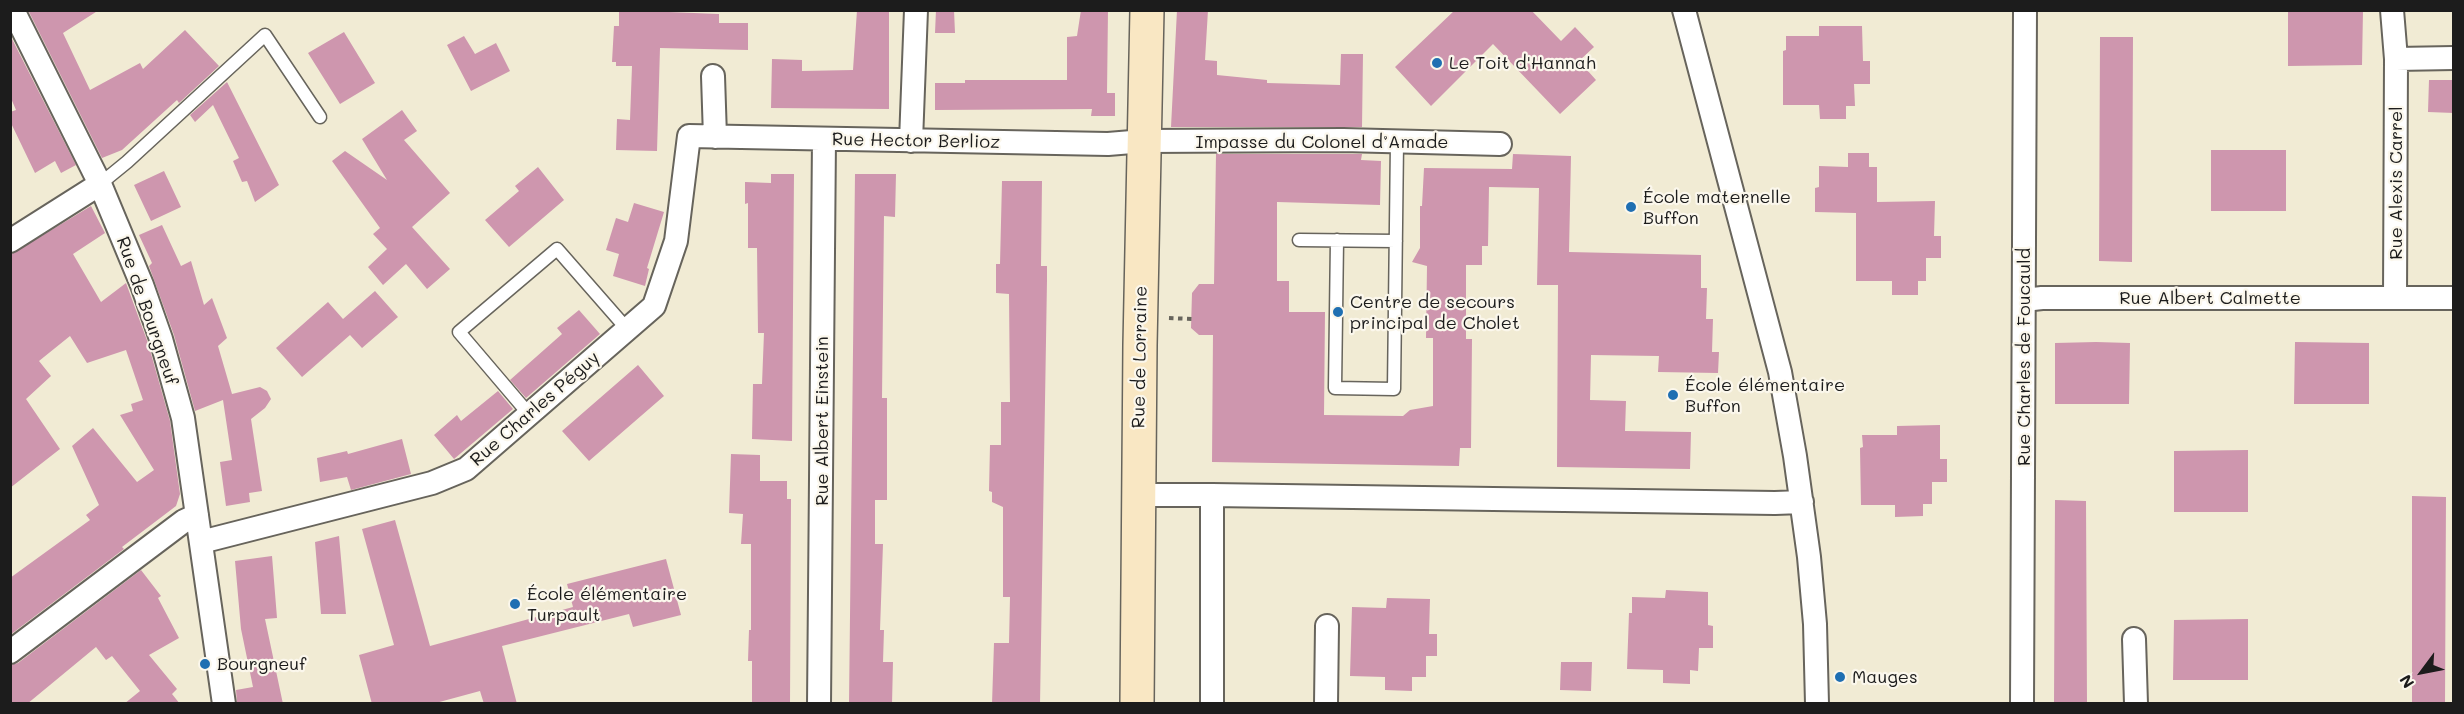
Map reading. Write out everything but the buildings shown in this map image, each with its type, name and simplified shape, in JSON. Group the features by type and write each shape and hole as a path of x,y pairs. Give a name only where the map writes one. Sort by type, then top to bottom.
{"main road":[{"name":"Rue de Lorraine","path":"1137,704 1138,495 1147,10"}],"street":[{"name":"Rue de Bourgneuf","path":"13,10 100,184 142,285 161,339 183,418 224,704"},
{"path":"911,141 916,10"},
{"path":"1684,10 1780,372 1802,502 1815,624 1817,704"},
{"name":"Rue Charles de Foucauld","path":"2022,704 2025,10"},
{"name":"Rue Alexis Carrel","path":"2392,10 2396,59 2395,298"},
{"path":"2396,59 2454,58"},
{"path":"713,76 715,137"},
{"name":"Rue Hector Berlioz","path":"689,136 1123,144 1144,141"},
{"name":"Rue Charles Péguy","path":"201,542 432,483 466,469 654,306 676,241 689,136"},
{"name":"Rue Albert Einstein","path":"819,704 824,139"},
{"name":"Impasse du Colonel d’Amade","path":"1144,141 1500,144"},
{"path":"10,241 100,184"},
{"name":"Rue Albert Calmette","path":"2024,300 2042,298 2395,298"},
{"path":"2395,298 2454,298"},
{"path":"1138,495 1802,502"},
{"path":"1212,495 1212,704"},
{"path":"10,652 184,521 196,515"},
{"path":"1326,704 1327,626"},
{"path":"2134,639 2136,704"}],"lane":[{"path":"100,184 265,35 320,117"},
{"path":"1337,240 1335,388 1394,388 1397,142"},
{"path":"1299,240 1396,241"},
{"path":"528,413 459,332 476,317 557,249 627,329"}],"path":[{"path":"1180,319 1192,319"}],"place":[{"name":"Le Toit d'Hannah","path":"1437,63"},
{"name":"École maternelle Buffon","path":"1631,207"},
{"name":"Centre de secours principal de Cholet","path":"1338,312"},
{"name":"École élémentaire Buffon","path":"1673,395"},
{"name":"École élémentaire Turpault","path":"515,604"},
{"name":"Bourgneuf","path":"205,664"},
{"name":"Mauges","path":"1840,677"}]}
